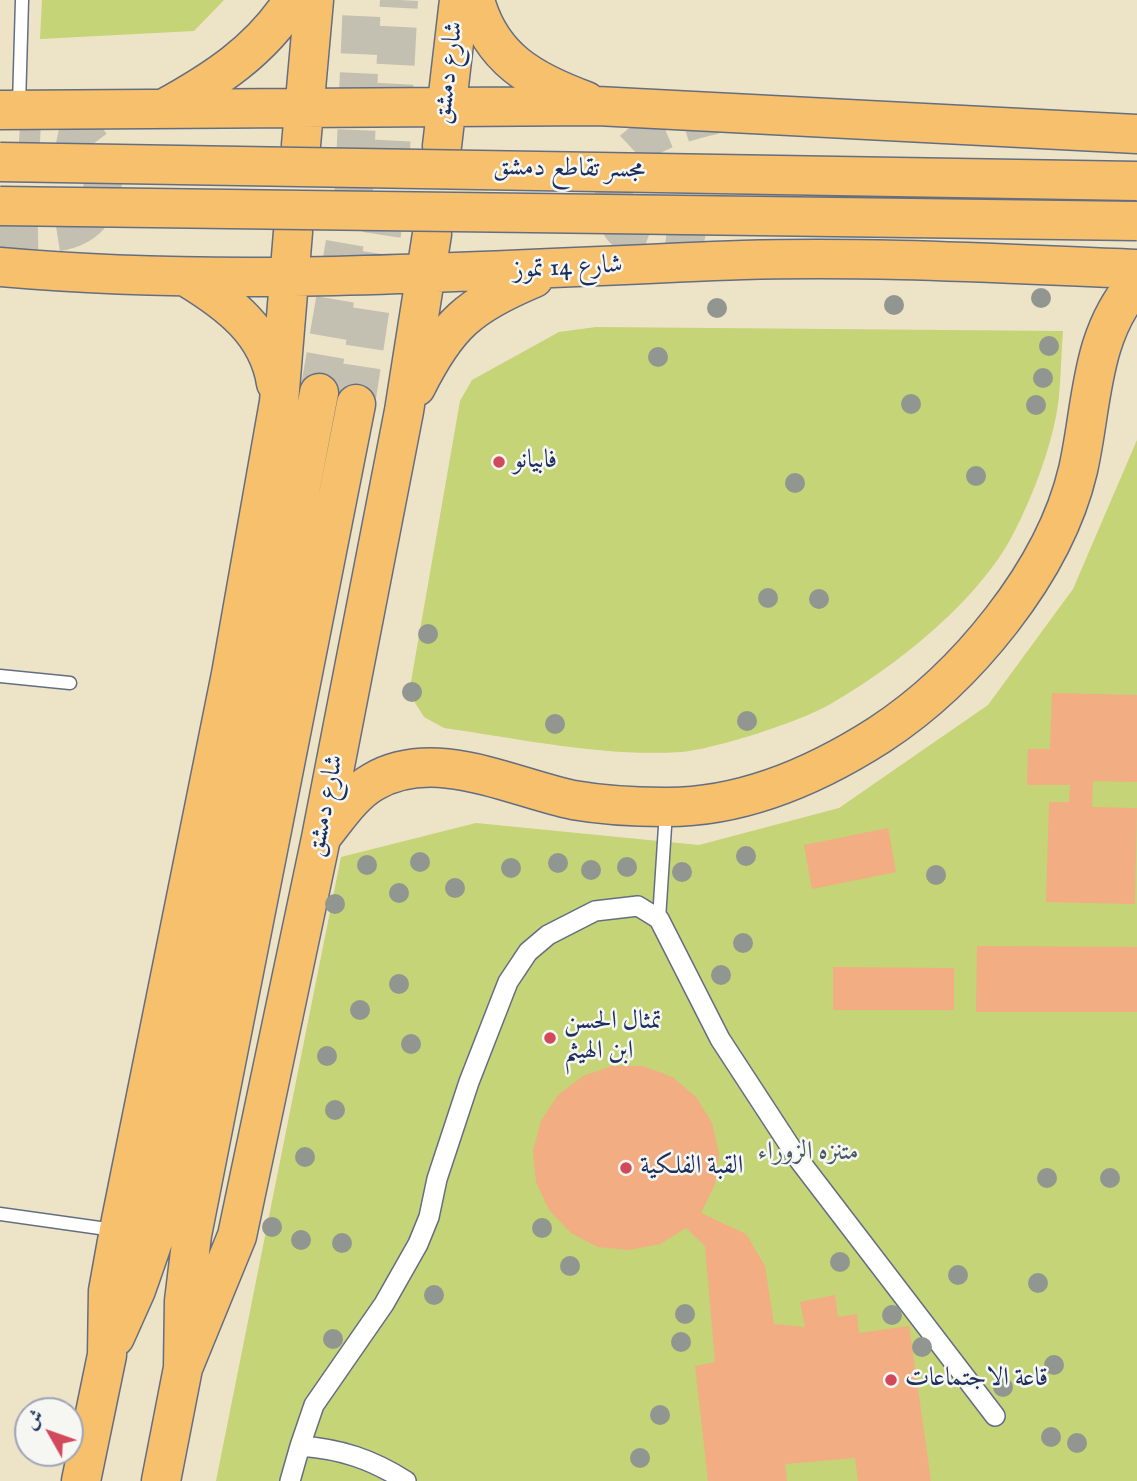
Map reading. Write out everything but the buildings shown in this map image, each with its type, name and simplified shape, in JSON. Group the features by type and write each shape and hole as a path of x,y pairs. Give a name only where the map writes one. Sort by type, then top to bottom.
{"main road":[{"path":"163,110 230,69 259,44 293,0"},
{"path":"302,127 314,0"},
{"name":"شارع دمشق","path":"442,146 459,0"},
{"path":"475,0 490,40 504,56 534,79 597,106"},
{"path":"9,109 163,110 302,127 445,108 597,106 1137,134"},
{"name":"مجسر تقاطع دمشق","path":"0,162 1137,181"},
{"name":"مجسر تقاطع دمشق","path":"0,205 1137,222"},
{"path":"81,1481 107,1355 108,1291 119,1230 231,674 279,402 293,232"},
{"name":"شارع دمشق","path":"183,1368 237,1236 321,838 404,411 432,234"},
{"name":"شارع 14 تموز","path":"0,267 188,278 552,271 829,258 1137,269"},
{"path":"404,411 433,354 453,326 478,304 552,271"},
{"path":"188,278 242,316 261,341 274,370 279,402"},
{"path":"321,838 354,797 373,782 395,773 421,768 450,769 577,800 666,807 706,805 784,786 879,735 925,701 970,657 1011,606 1034,571 1058,524 1077,472 1092,377 1104,333 1125,296 1137,282"},
{"path":"107,1355 136,1290 158,1227 319,393"},
{"name":"شارع دمشق","path":"161,1481 183,1368 184,1301 192,1234 356,404"}],"street":[{"path":"290,1481 314,1405 384,1304 418,1244 491,1022 508,982 528,952 548,935 595,911 638,906 659,919 720,1039 750,1089 799,1160 995,1416"},
{"path":"299,1446 348,1451 378,1463 406,1481"}],"lane":[{"path":"9,109 22,0"},
{"path":"0,676 70,683"},
{"path":"659,919 666,807"},
{"path":"0,1214 119,1230"}],"green space":[{"path":"42,0 224,0 194,31 40,39"},
{"path":"596,327 1063,331 1055,422 1033,492 1018,525 995,564 954,610 907,652 819,710 736,740 681,752 592,750 444,728 424,717 409,693 460,401 472,380 559,332"},
{"name":"متنزه الزوراء","path":"1137,440 1137,1481 216,1481 341,857 476,823 699,845 839,808 988,705 1073,589"}],"tunnel":[{"path":"319,393 354,189 362,0"},
{"path":"356,404 389,187 399,0"},
{"path":"702,253 662,248 633,237 619,224 614,196 616,177 623,162 634,149 664,131 715,115"},
{"path":"0,233 38,234 75,227 87,219 96,208 101,195 101,167 97,153 89,142 64,127 20,123"}],"place":[{"name":"فابيانو","path":"499,462"},
{"name":"تمثال الحسن ابن الهيثم","path":"550,1038"},
{"name":"القبة الفلكية","path":"626,1168"},
{"name":"قاعة الاجتماعات","path":"891,1380"}]}
